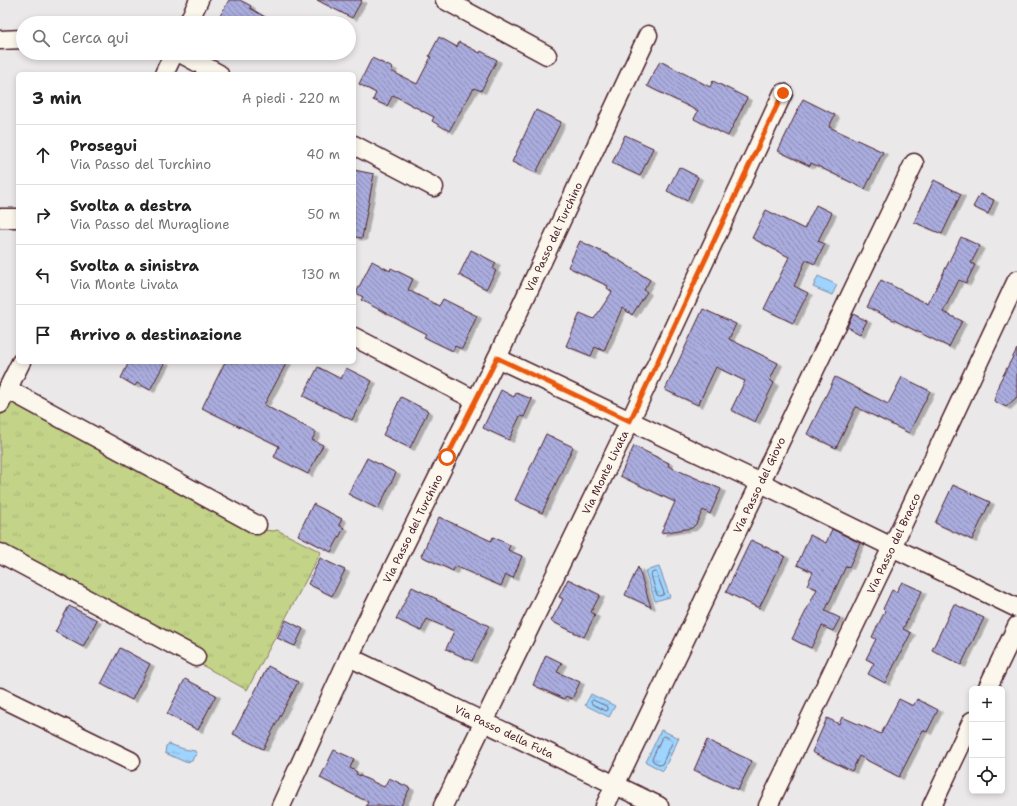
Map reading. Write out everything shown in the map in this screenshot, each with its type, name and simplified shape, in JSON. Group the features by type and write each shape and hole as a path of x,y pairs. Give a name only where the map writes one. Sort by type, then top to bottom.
{"street":[{"path":"191,16 199,0"},
{"path":"445,0 547,55"},
{"name":"Via Passo del Turchino","path":"281,806 349,657 497,358 648,35"},
{"path":"0,40 16,40"},
{"path":"165,72 171,60"},
{"path":"193,60 216,72"},
{"name":"Via Monte Livata","path":"442,806 630,421 783,93"},
{"path":"356,146 434,187"},
{"name":"Via Passo del Giovo","path":"605,806 914,164"},
{"path":"0,218 16,218"},
{"name":"Via Passo del Bracco","path":"768,806 892,547 1017,280"},
{"path":"356,338 475,400"},
{"path":"497,358 761,483 1017,608"},
{"path":"20,364 4,397 258,525"},
{"path":"0,554 196,657"},
{"path":"988,686 1017,626"},
{"name":"Via Passo della Futa","path":"349,657 659,806"},
{"path":"0,697 131,761"},
{"path":"932,806 969,728"}],"green space":[{"path":"7,397 262,530 277,530 321,552 247,690 200,664 0,545 0,411"}],"water":[{"path":"818,276 837,285 832,295 813,287"},
{"path":"659,567 670,597 655,601 645,571"},
{"path":"591,694 615,706 609,717 585,705"},
{"path":"661,730 679,738 663,771 646,762"},
{"path":"169,744 195,751 197,755 194,756 192,761 185,762 165,753 166,746"}],"building":[{"path":"229,0 240,0 251,6 250,8 263,16 220,16"},
{"path":"317,0 362,0 353,16 348,16"},
{"path":"439,37 457,47 459,42 480,53 481,51 497,60 481,91 474,88 449,131 432,121 434,117 393,95 387,106 373,100 376,93 359,84 372,58 393,68 391,71 417,84 431,57 429,56"},
{"path":"660,61 710,87 713,81 747,98 728,136 694,119 698,111 647,86"},
{"path":"803,99 835,115 829,127 883,152 865,189 811,163 810,166 778,151"},
{"path":"536,110 561,122 536,173 512,162"},
{"path":"625,135 653,148 640,176 612,163"},
{"path":"679,167 698,177 687,201 667,191"},
{"path":"356,170 374,174 362,238 356,237"},
{"path":"934,180 961,194 942,234 914,222"},
{"path":"980,194 994,200 988,214 973,207"},
{"path":"816,205 832,213 818,241 825,244 815,264 806,260 794,286 808,293 793,323 764,309 789,257 752,238 766,210 804,229"},
{"path":"961,237 980,246 971,263 975,265 966,283 959,280 943,312 962,321 949,347 867,307 881,280 928,304"},
{"path":"580,241 615,258 650,280 644,290 647,292 632,315 622,308 604,351 595,347 591,356 566,346 580,313 594,319 612,292 607,288 608,286 568,267"},
{"path":"471,250 496,263 493,269 496,271 486,289 459,275"},
{"path":"372,261 390,271 391,268 413,279 408,290 439,306 443,299 477,316 462,349 455,346 453,351 424,337 426,334 361,300 363,297 356,293"},
{"path":"703,309 736,324 729,339 778,363 770,380 774,383 755,422 731,410 745,381 716,367 698,405 665,390"},
{"path":"853,314 867,321 860,334 847,327"},
{"path":"1017,349 1017,397 1006,407 994,401 999,383"},
{"path":"128,364 164,364 150,390 137,383 135,386 121,378"},
{"path":"224,364 286,364 264,405 316,432 312,440 323,445 308,474 274,457 279,446 202,408"},
{"path":"318,367 341,379 346,368 372,381 352,420 303,396"},
{"path":"835,377 888,404 902,377 930,391 909,433 856,407 836,448 807,434"},
{"path":"501,390 514,397 516,393 532,399 524,417 520,416 509,440 483,428"},
{"path":"401,397 428,411 410,448 383,435"},
{"path":"546,434 573,447 542,513 515,500"},
{"path":"634,446 669,463 668,466 721,489 710,514 703,510 696,524 692,528 661,533 675,502 620,476"},
{"path":"367,458 396,473 378,509 348,494"},
{"path":"953,485 990,502 972,540 935,523"},
{"path":"313,504 342,519 339,525 344,528 331,552 298,535"},
{"path":"439,517 491,541 493,537 510,545 508,550 522,556 513,578 506,575 501,586 455,566 453,571 421,556"},
{"path":"832,529 860,543 849,567 846,566 825,611 840,618 833,631 822,626 811,648 792,639 817,589 807,585 813,572 797,565 810,535 826,543"},
{"path":"751,540 785,556 759,608 726,592"},
{"path":"320,558 345,570 332,596 308,584"},
{"path":"638,567 651,607 625,595"},
{"path":"568,579 600,595 591,612 595,615 584,637 551,621 563,599 559,597"},
{"path":"902,582 922,591 903,629 911,633 885,683 868,674 874,663 866,659 876,639 872,637 885,611 883,609 892,590 896,592"},
{"path":"412,587 489,626 472,661 446,649 454,631 427,619 421,631 396,619"},
{"path":"954,604 984,618 961,665 932,650"},
{"path":"69,606 97,620 83,647 55,632"},
{"path":"286,620 303,629 295,646 277,638"},
{"path":"120,648 150,664 132,700 101,684"},
{"path":"546,655 562,663 557,672 580,682 572,699 566,696 564,699 533,685"},
{"path":"268,666 298,682 263,749 233,734"},
{"path":"185,679 216,695 198,730 167,714"},
{"path":"899,699 913,706 917,699 938,710 927,732 923,730 899,777 859,756 852,771 812,752 827,718 839,724 842,717 881,734"},
{"path":"707,740 752,761 738,790 694,770"},
{"path":"334,750 354,759 350,768 357,772 356,774 384,787 389,778 410,788 401,806 366,806 368,802 320,778"}],"route":[{"path":"447,457 497,358 630,421 783,93"}]}
